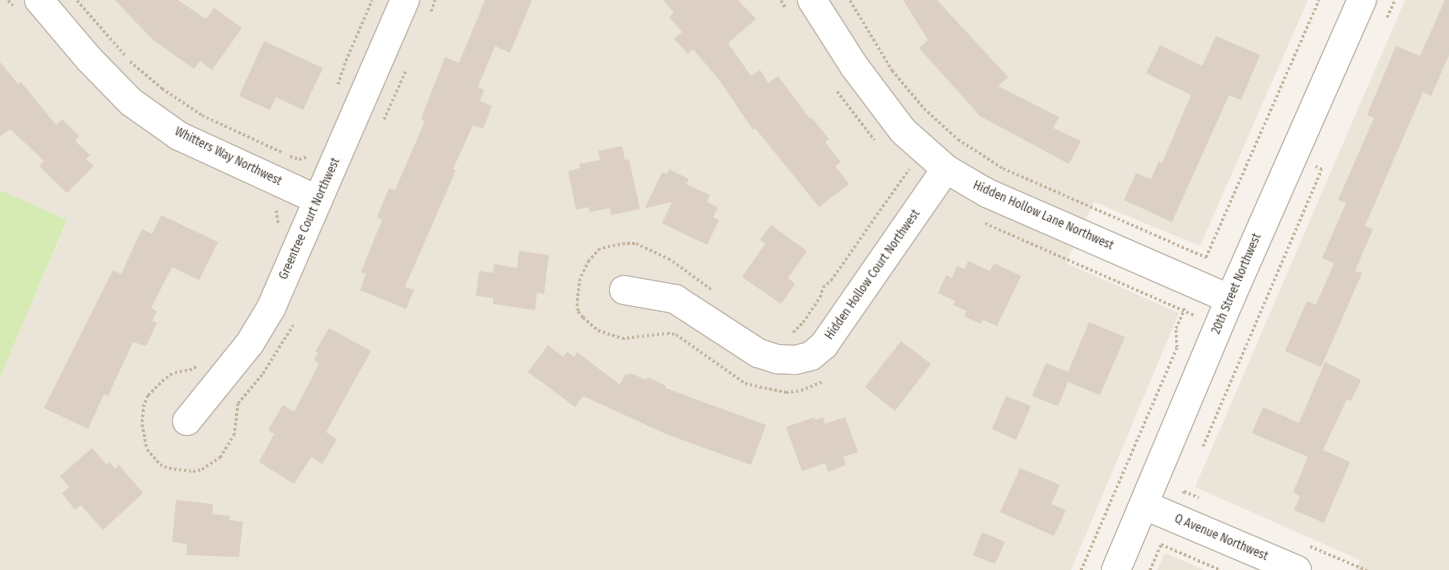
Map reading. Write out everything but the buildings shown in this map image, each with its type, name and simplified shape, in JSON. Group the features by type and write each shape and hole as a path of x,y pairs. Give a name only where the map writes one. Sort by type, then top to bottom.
{"street":[{"name":"Greentree Court Northwest","path":"187,421 250,344 271,308 404,0"},
{"name":"Hidden Hollow Lane Northwest","path":"812,0 854,66 903,131 946,170 987,193 1230,299"},
{"name":"20th Street Northwest","path":"1116,570 1230,299 1362,0"},
{"name":"Whitters Way Northwest","path":"27,4 89,59 131,102 179,136 318,200"},
{"name":"Hidden Hollow Court Northwest","path":"624,290 675,299 758,353 777,359 795,360 811,356 824,345 946,170"},
{"name":"Q Avenue Northwest","path":"1144,505 1298,570"}],"path":[{"path":"8,0 27,4"},
{"path":"77,0 127,58 183,103 202,115 293,157 304,158 312,149"},
{"path":"336,93 344,65 372,0"},
{"path":"427,19 435,0"},
{"path":"850,0 897,76 924,108 958,139 1003,168 1206,257"},
{"path":"1204,263 1319,0"},
{"path":"1387,17 1395,0"},
{"path":"379,125 387,114 409,62"},
{"path":"788,335 803,322 820,297 823,287 832,280 910,167"},
{"path":"1203,446 1322,169"},
{"path":"271,206 278,215 277,228"},
{"path":"977,218 1023,241 1202,318"},
{"path":"715,292 670,259 640,245 625,243 600,248 589,260 580,278 577,303 578,311 598,330 622,338 666,333 676,334 745,383 786,392 814,386 826,379"},
{"path":"1081,570 1177,347 1176,328 1186,304"},
{"path":"200,360 192,369 180,370 164,379 148,395 144,404 142,424 147,449 160,464 169,468 193,471 202,469 220,457 234,435 238,403 277,354 295,323"},
{"path":"1150,570 1162,542 1221,570"}],"shaded area":[{"path":"0,0 1308,0 1200,246 1094,202 1066,263 1179,313 1071,570 0,570 0,378 67,221 0,190"},
{"path":"1405,0 1449,0 1449,570 1356,570 1360,560 1195,487"},
{"path":"1165,553 1204,570 1157,570"}],"green space":[{"path":"0,190 67,220 0,378"}]}
